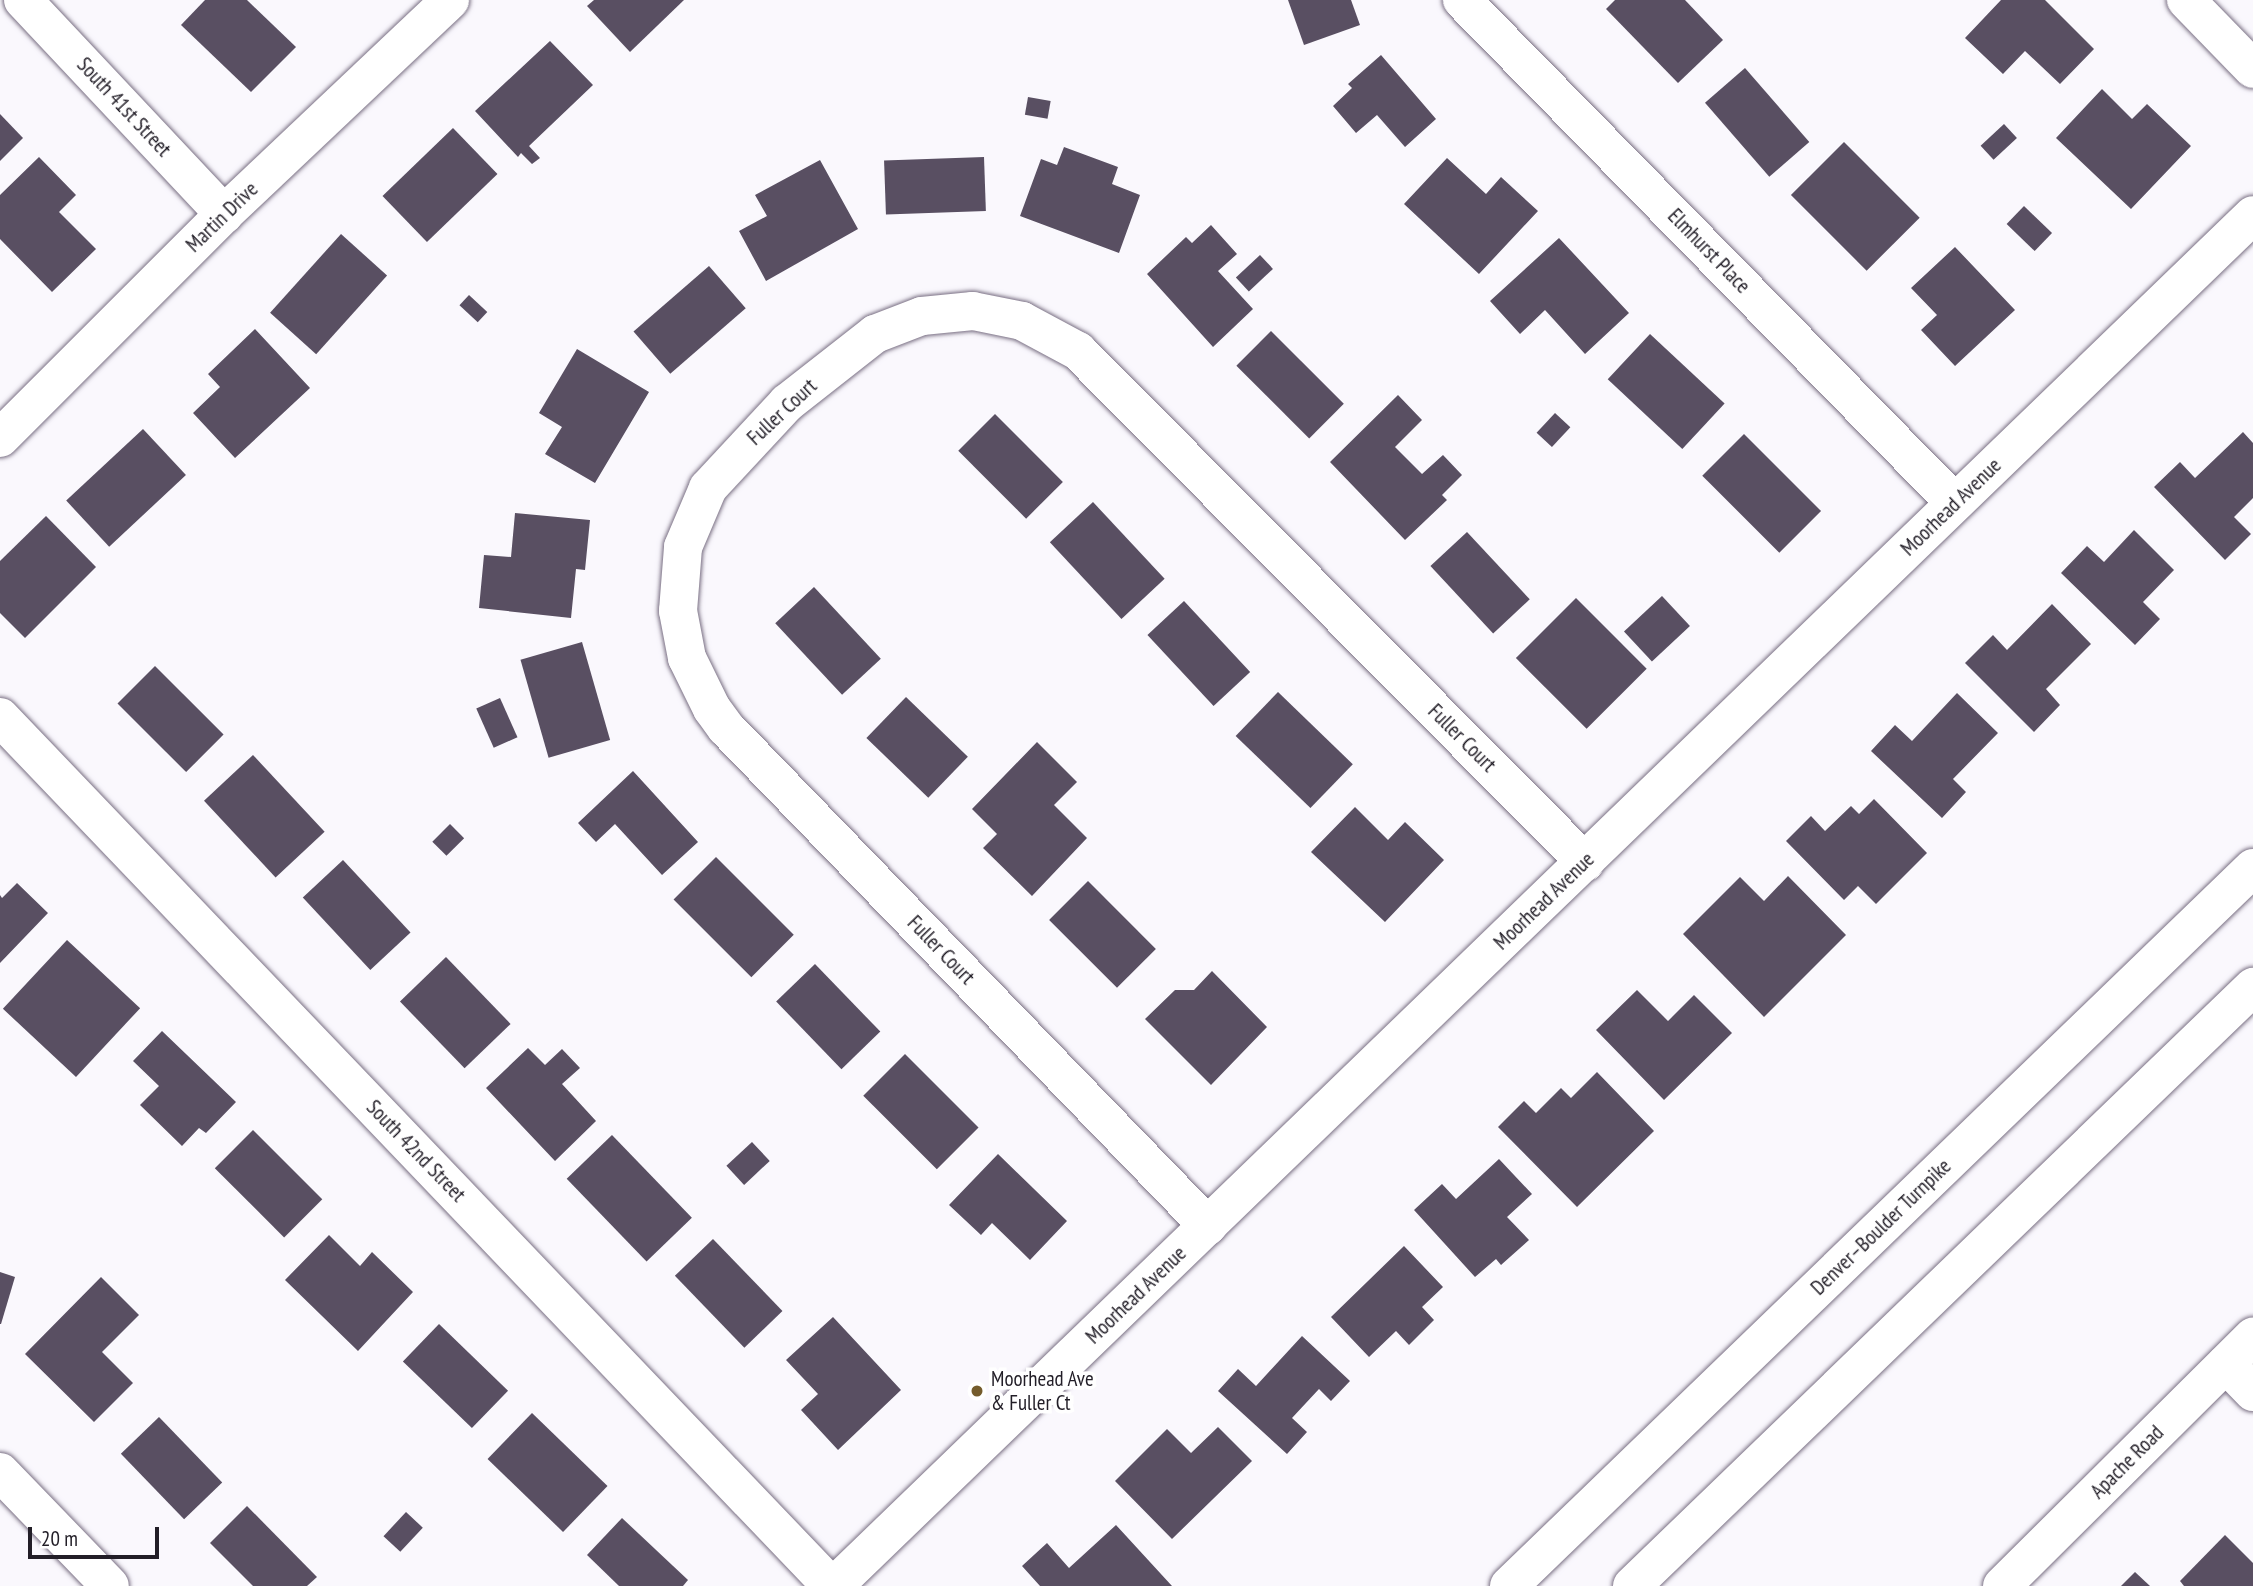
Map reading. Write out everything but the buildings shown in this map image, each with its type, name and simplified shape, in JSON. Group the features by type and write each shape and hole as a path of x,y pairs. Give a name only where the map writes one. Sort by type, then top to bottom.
{"main road":[{"name":"South 41st Street","path":"23,0 224,214"},
{"name":"Martin Drive","path":"0,438 224,214 450,0"},
{"name":"Elmhurst Place","path":"1462,0 1955,503"},
{"path":"2186,0 2253,69"},
{"name":"Moorhead Avenue","path":"832,1586 2253,215"},
{"name":"Fuller Court","path":"1208,1226 726,728 712,709 687,658 678,611 683,547 708,488 787,403 875,334 922,316 973,311 1023,321 1078,351 1585,862"},
{"name":"South 42nd Street","path":"0,717 832,1586"},
{"name":"Denver–Boulder Turnpike","path":"1509,1586 2253,867"},
{"path":"1632,1586 2253,987"},
{"name":"Apache Road","path":"2002,1586 2253,1337"},
{"path":"2226,1364 2253,1392"},
{"path":"0,1472 110,1586"}],"place":[{"name":"Moorhead Ave & Fuller Ct","path":"977,1391"}]}
